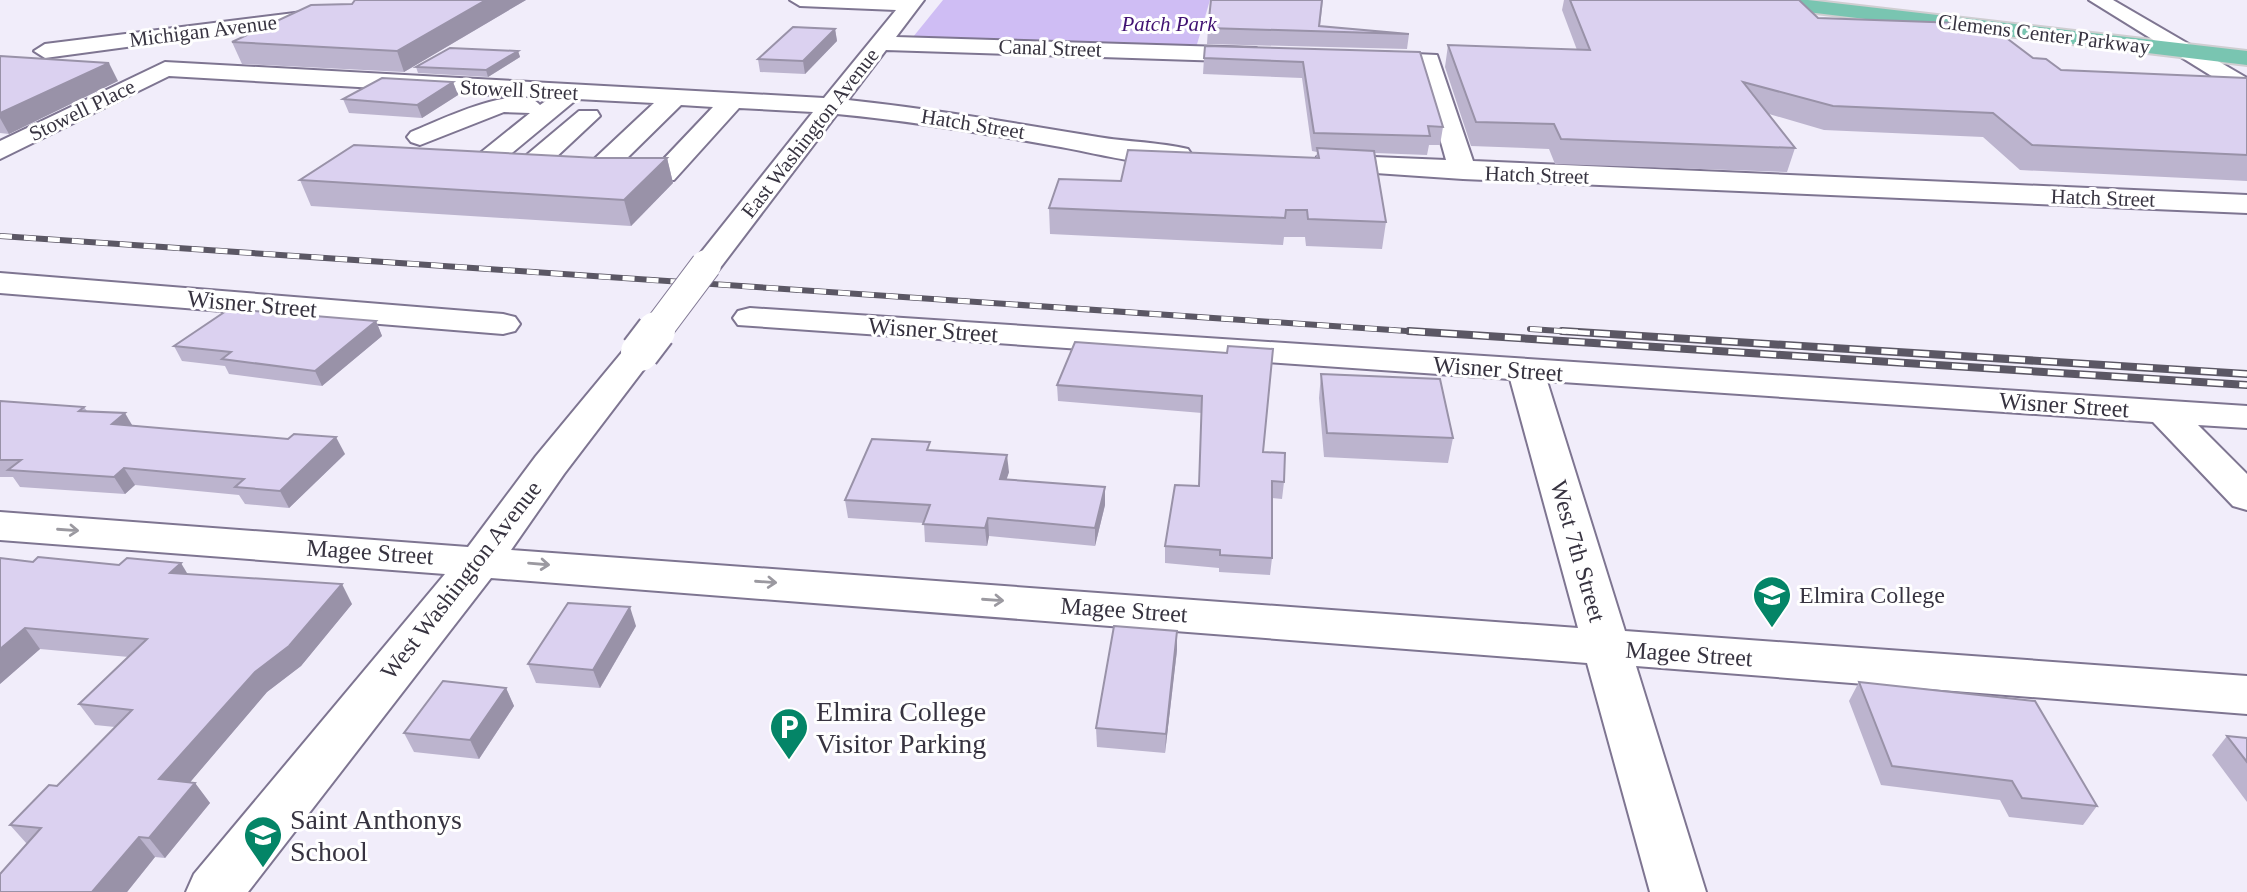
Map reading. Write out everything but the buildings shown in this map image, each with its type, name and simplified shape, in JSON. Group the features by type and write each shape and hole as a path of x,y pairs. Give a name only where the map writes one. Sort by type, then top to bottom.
{"main road":[{"name":"Clemens Center Parkway","path":"1758,0 2247,58"},
{"name":"Clemens Center Parkway","path":"1847,0 2247,46"}],"street":[{"path":"800,0 912,2"},
{"path":"2099,0 2247,88"},
{"name":"East Washington Avenue","path":"706,265 912,2"},
{"name":"Michigan Avenue","path":"45,51 348,12"},
{"name":"Canal Street","path":"880,43 1278,55"},
{"path":"1347,58 1429,60 1463,172"},
{"name":"Stowell Street","path":"165,69 522,90 561,100 673,99 830,106"},
{"name":"Stowell Place","path":"0,150 165,69"},
{"path":"420,137 501,105 522,90"},
{"path":"598,171 673,99"},
{"path":"501,105 561,100"},
{"path":"561,100 483,164 664,174 731,102"},
{"name":"Hatch Street","path":"830,106 921,115 1139,152 1207,156"},
{"path":"528,167 588,116"},
{"name":"Hatch Street","path":"1301,162 1463,172 2247,204"},
{"name":"West Washington Avenue","path":"214,892 481,559 550,465 706,265"},
{"name":"Wisner Street","path":"0,283 503,324"},
{"name":"Wisner Street","path":"750,318 1526,371 2247,416"},
{"name":"West 7th Street","path":"1526,371 1678,892"},
{"path":"2163,411 2247,497"},
{"name":"Magee Street","path":"0,526 481,559 1606,648 2247,695"}],"green space":[{"name":"Patch Park","path":"943,0 1210,0 1195,51 913,37"}],"railway":[{"path":"0,236 1436,333"},
{"path":"1530,329 1590,333"},
{"path":"1409,331 2247,385"},
{"path":"1562,331 2247,374"}],"place":[{"name":"Elmira College","path":"1772,629"},
{"name":"Elmira College Visitor Parking","path":"789,761"},
{"name":"Saint Anthonys School","path":"263,869"}]}
